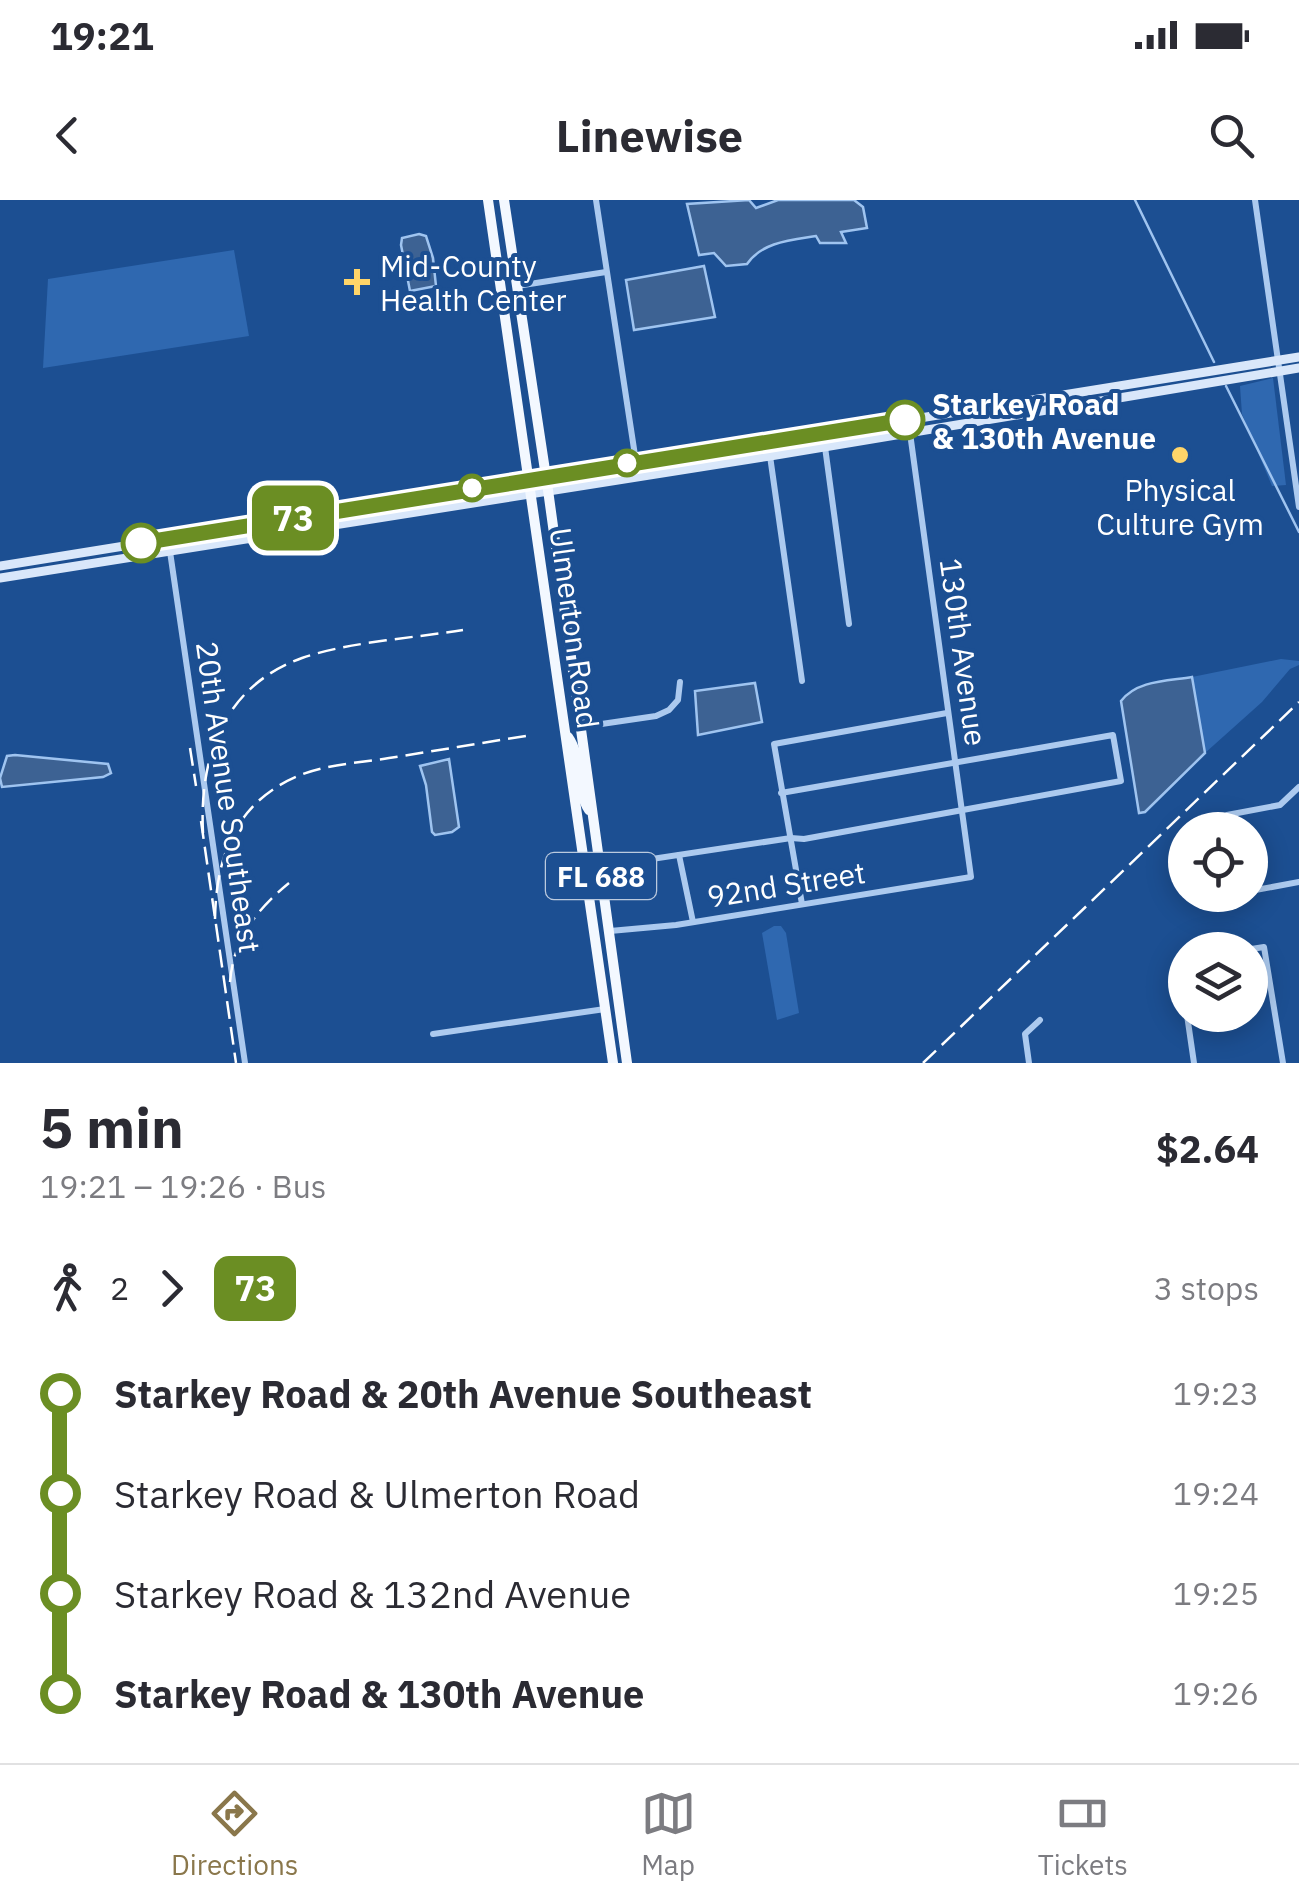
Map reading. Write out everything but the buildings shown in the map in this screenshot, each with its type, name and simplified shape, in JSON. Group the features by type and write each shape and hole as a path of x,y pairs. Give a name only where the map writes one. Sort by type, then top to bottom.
{"main road":[{"name":"Ulmerton Road","path":"488,200 605,1009 620,1063"},
{"name":"Ulmerton Road","path":"504,200 593,815 620,1063"},
{"path":"0,578 910,433 1279,366 1299,357"},
{"path":"0,566 733,446 1279,366 1299,368"},
{"path":"910,433 923,421 960,412"},
{"path":"895,422 910,433"},
{"path":"716,464 733,446"},
{"path":"559,689 566,694 570,712 581,727"},
{"path":"565,732 575,746 584,802 593,815"},
{"path":"581,846 591,857 600,917 608,931"}],"street":[{"path":"596,200 636,462"},
{"path":"1255,200 1299,506"},
{"path":"517,286 606,272"},
{"name":"130th Avenue","path":"910,433 971,877"},
{"path":"825,447 849,624"},
{"path":"770,456 802,681"},
{"name":"20th Avenue Southeast","path":"168,538 245,1063"},
{"path":"581,727 663,714 678,700 680,682"},
{"path":"802,904 774,744 948,713"},
{"path":"599,867 804,839 1121,781 1113,735 781,792"},
{"path":"1244,812 1280,805 1299,787"},
{"path":"679,854 692,922"},
{"name":"92nd Street","path":"608,931 692,922 971,877"},
{"path":"1268,888 1299,882"},
{"path":"1268,971 1283,1063"},
{"path":"433,1034 605,1009"},
{"path":"1028,1063 1025,1034 1040,1020"},
{"path":"1189,1032 1194,1063"}],"shaded area":[{"path":"749,200 756,208 778,200 854,200 863,207 867,228 841,232 846,243 820,243 816,236 778,243 747,264 726,266 714,253 699,255 687,204"},
{"path":"426,236 436,286 410,291 402,238"},
{"path":"234,250 249,336 43,368 48,279"},
{"path":"704,266 715,317 634,330 626,280"},
{"path":"1273,378 1286,485 1272,486 1242,414 1240,386"},
{"path":"1281,659 1299,661 1299,665 1290,669 1262,702 1205,753 1192,677"},
{"path":"1192,677 1205,753 1145,812 1139,813 1121,701 1144,685"},
{"path":"755,683 762,722 698,735 695,691"},
{"path":"7,756 108,764 111,773 2,787 0,778"},
{"path":"449,759 459,827 435,835 420,766"},
{"path":"781,926 786,933 799,1013 777,1020 762,933"}],"waterway":[{"path":"1135,200 1214,362"},
{"path":"1226,386 1299,532"}],"railway":[{"path":"203,833 206,777 212,751 235,705 253,686 275,670 320,653 463,630"},
{"path":"923,1063 1299,702"},
{"path":"215,919 225,853 245,816 277,787 331,766 526,736"},
{"path":"190,748 196,786"},
{"path":"201,821 236,1063"},
{"path":"230,982 236,952 249,926 289,883"}],"bus line":[{"name":"73","path":"141,543 905,420"}],"place":[{"name":"Mid-County Health Center","path":"357,282"},
{"name":"Starkey Road & 130th Avenue","path":"905,420"},
{"name":"Physical Culture Gym","path":"1180,455"}]}
